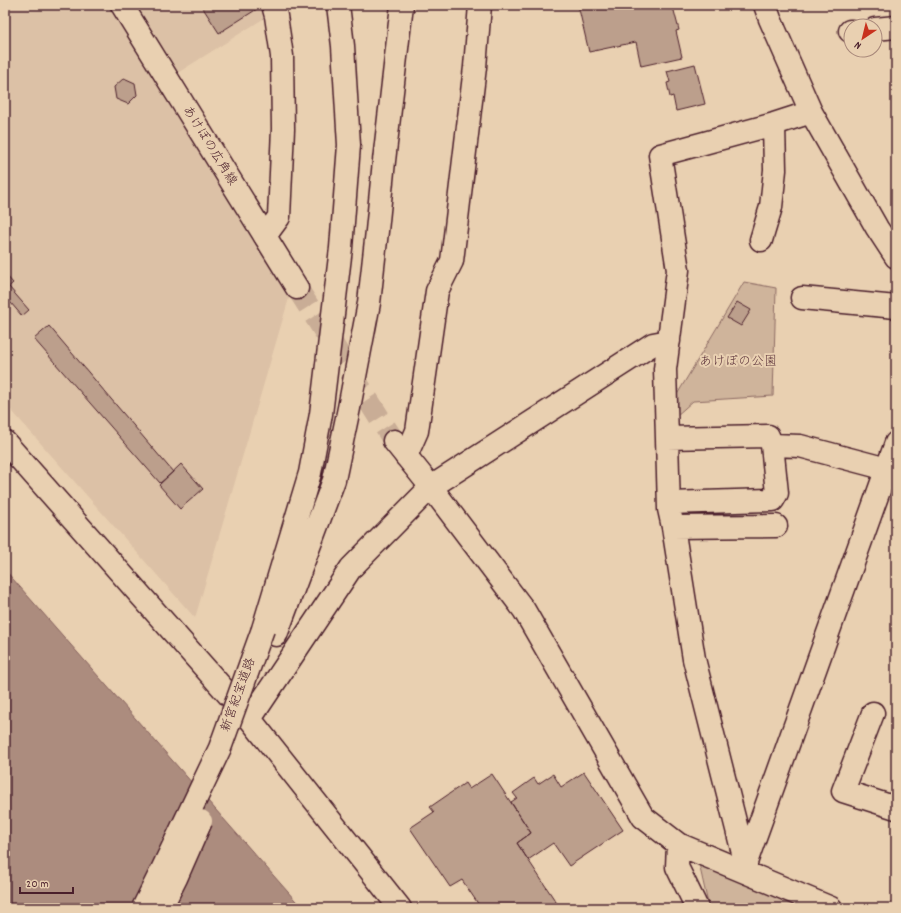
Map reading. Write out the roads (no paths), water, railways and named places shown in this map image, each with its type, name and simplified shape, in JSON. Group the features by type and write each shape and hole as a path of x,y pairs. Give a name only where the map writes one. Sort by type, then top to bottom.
{"main road":[{"name":"あけぼの広角線","path":"122,5 297,288"},
{"path":"265,236 279,217 283,129 282,56 273,5"},
{"name":"新宮紀宝道路","path":"161,908 231,755 270,632 310,472 321,414 341,248 349,144 343,46 338,5"},
{"name":"新宮紀宝道路","path":"143,908 220,748 334,480 368,303 402,5"},
{"path":"480,5 475,67 452,261 436,291 417,431 400,448 524,610 643,817 678,844 744,868 831,908"},
{"path":"766,5 770,19 811,112 877,228 896,257"},
{"path":"883,29 896,28"},
{"path":"744,868 694,659 669,509 665,369 678,270 660,155 774,124 811,112"},
{"path":"761,240 772,207 775,170 774,124"},
{"path":"802,298 896,307"},
{"path":"250,719 351,568 431,487 653,344 668,341"},
{"path":"667,438 768,436 772,445 777,493 774,500 669,503"},
{"path":"5,442 250,719 400,908"},
{"path":"744,868 896,443"},
{"path":"772,445 800,446 887,469"},
{"path":"673,527 776,526"},
{"path":"873,713 843,790 896,808"},
{"path":"678,844 677,867 698,908"}],"tunnel":[{"path":"297,288 394,441"}],"park label":[{"name":"あけぼの公園","path":"738,362"}]}
